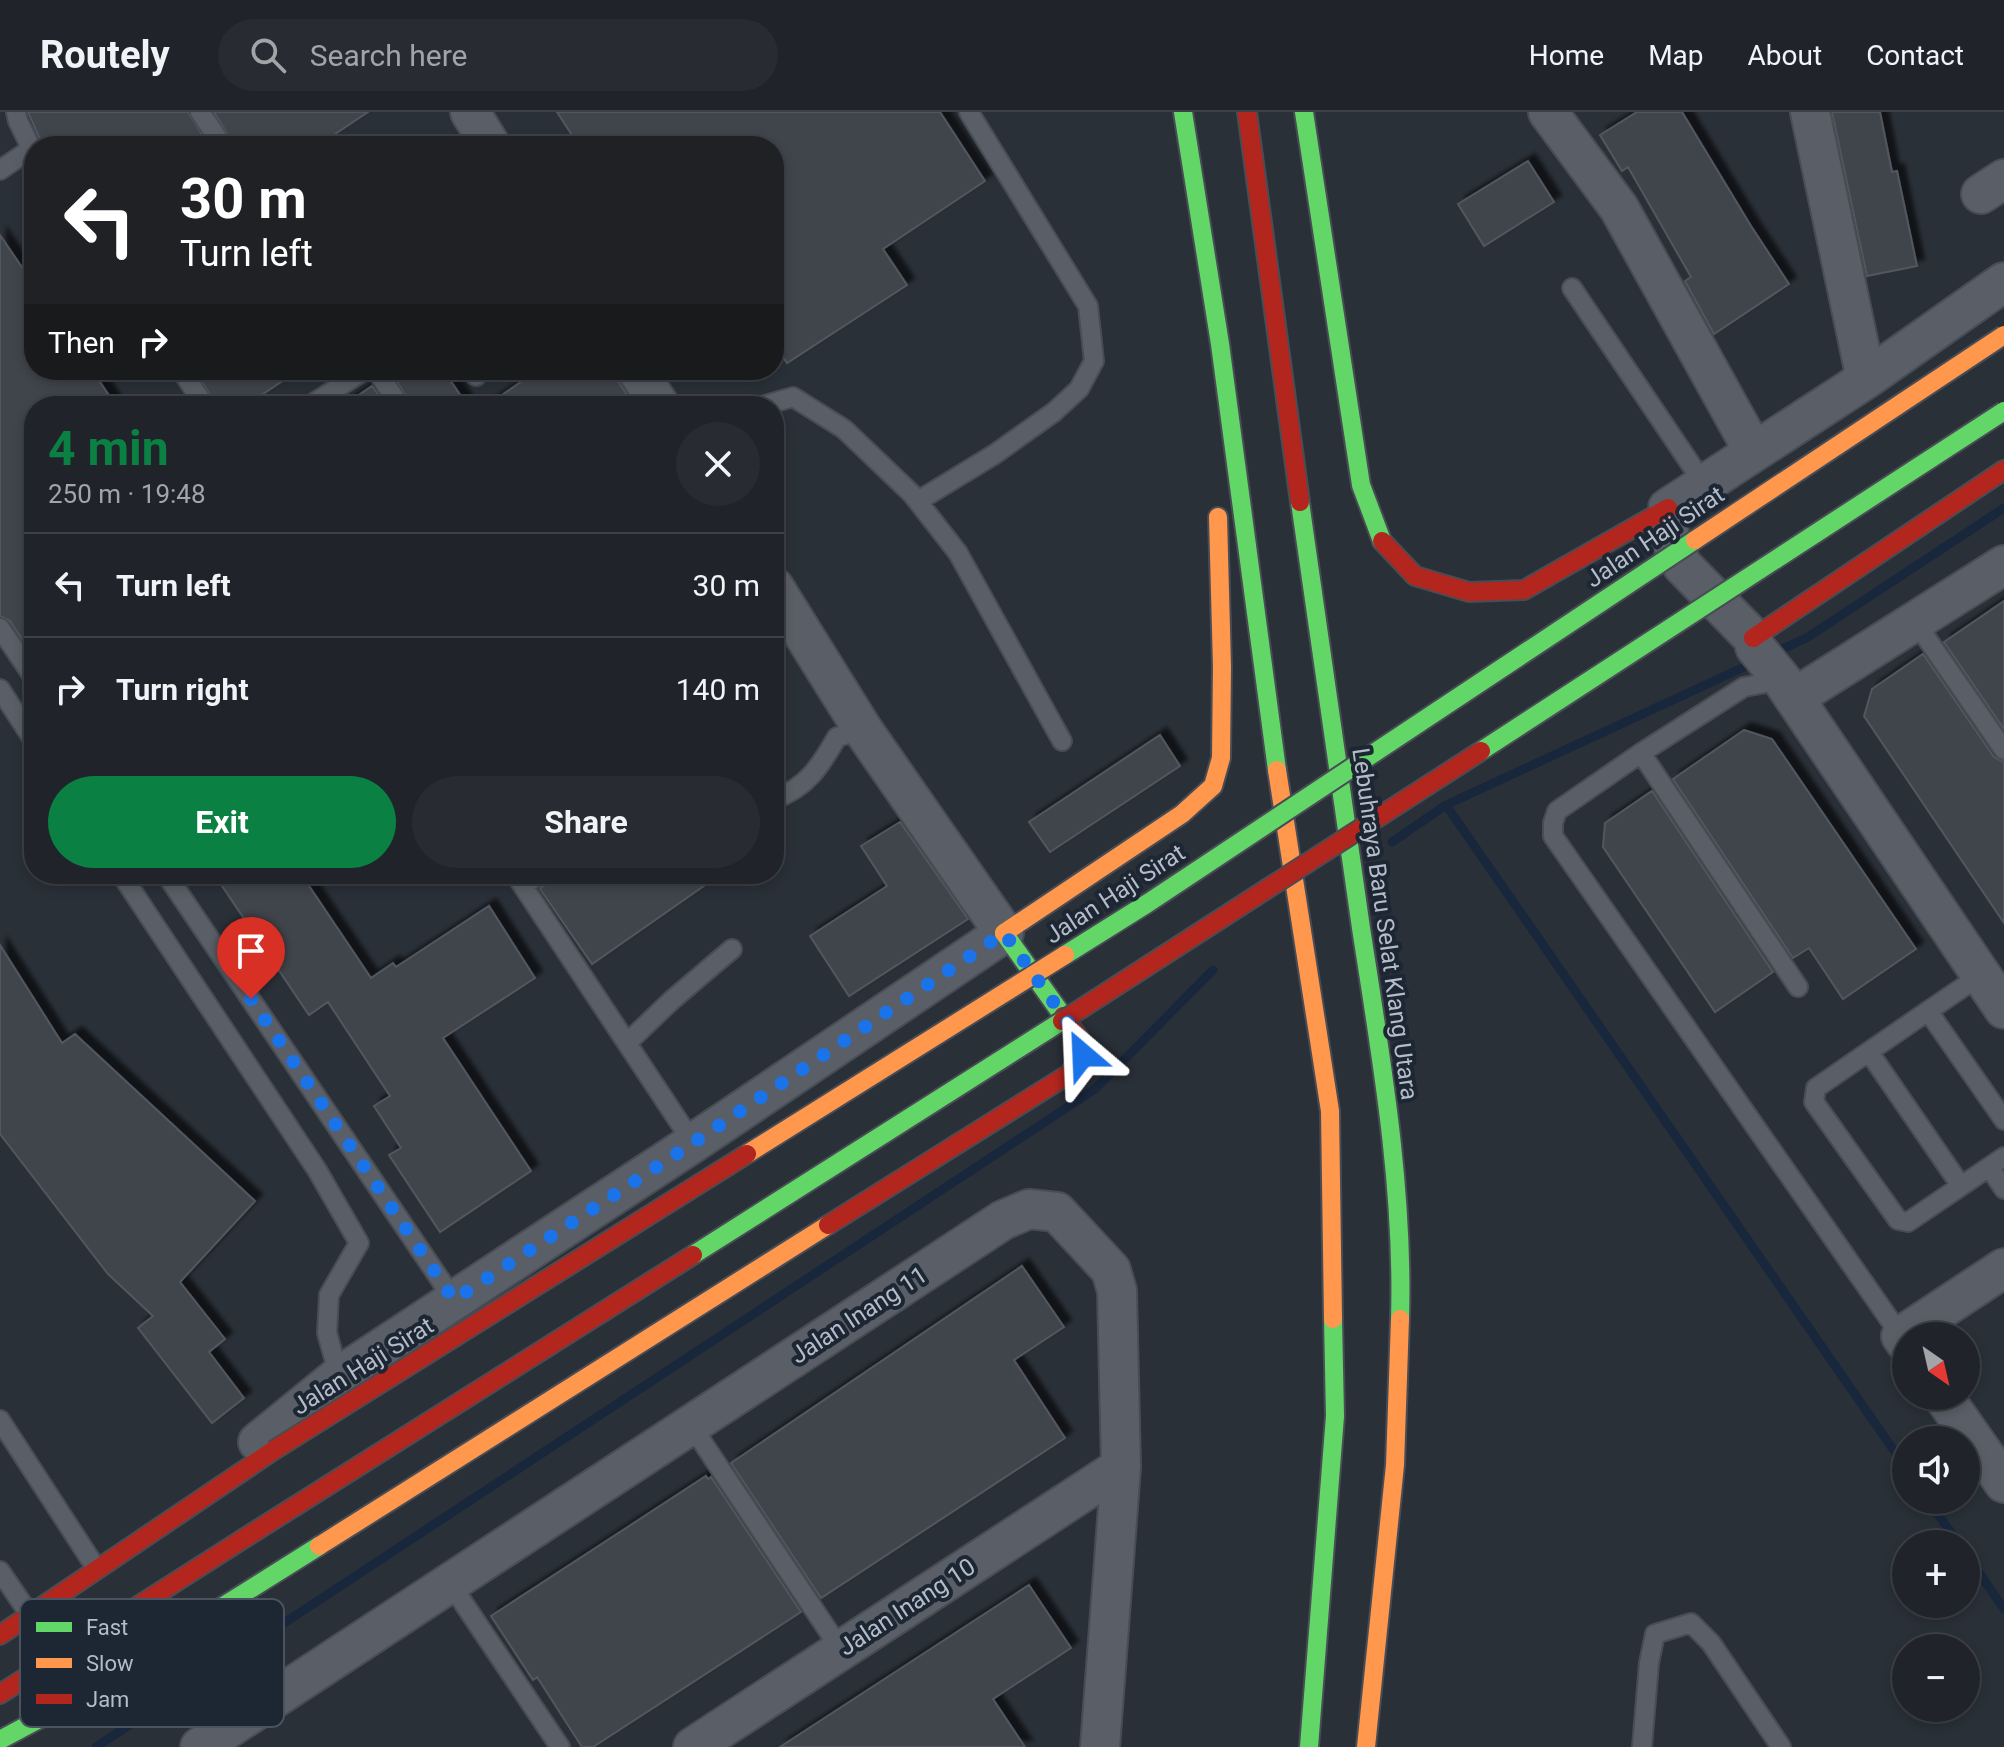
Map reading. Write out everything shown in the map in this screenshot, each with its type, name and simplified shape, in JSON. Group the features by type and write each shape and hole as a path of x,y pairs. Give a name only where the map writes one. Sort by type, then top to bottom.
{"main road":[{"path":"1183,112 1220,344 1274,749 1330,1111 1335,1416 1309,1747"},
{"name":"Lebuhraya Baru Selat Klang Utara","path":"1247,112 1285,397 1387,1098 1401,1273 1395,1465 1366,1747"},
{"path":"1304,112 1361,485 1383,543 1415,576 1469,592 1524,590 1668,508"},
{"path":"1178,199 1220,344"},
{"path":"1282,238 1285,397"},
{"name":"Jalan Haji Sirat","path":"52,1599 274,1450 1148,903 2004,335"},
{"path":"1219,473 1225,385"},
{"path":"149,1599 1167,955 2004,411"},
{"path":"1772,667 2004,470"},
{"path":"234,1599 1069,1074 1083,1055 1079,1038 1004,933 1182,814 1213,786 1221,758 1222,667 1217,502"},
{"name":"Jalan Haji Sirat","path":"0,1635 20,1622"},
{"path":"0,1694 20,1681"},
{"path":"0,1740 24,1727"}],"street":[{"path":"470,112 485,136"},
{"path":"1548,112 1619,208 1754,452"},
{"path":"1810,112 1866,379"},
{"path":"2004,282 1866,379 1668,508 1669,536 1682,565 1772,667 2004,1009"},
{"path":"1772,667 1914,620 2004,565"},
{"path":"132,1546 339,1376 1004,933 863,730 784,603"},
{"name":"Jalan Inang 11","path":"284,1698 450,1583 1003,1220 1029,1209 1057,1212 1111,1270 1117,1291 1121,1467 1100,1747"},
{"path":"1929,1322 2004,1268"},
{"path":"1953,1410 2004,1483"},
{"name":"Jalan Inang 10","path":"693,1747 1121,1467"},
{"name":"Jalan Inang 11","path":"221,1742 243,1727"}],"lane":[{"path":"16,112 25,136"},
{"path":"200,112 216,136"},
{"path":"918,501 995,454 1054,412 1079,389 1094,361 1088,306 969,112"},
{"path":"0,170 24,156"},
{"path":"1572,288 1704,484"},
{"path":"325,396 349,380"},
{"path":"784,400 793,397 844,429 918,501 958,553 1062,741"},
{"path":"1914,620 2004,750"},
{"path":"0,628 24,663"},
{"path":"1772,667 1557,811 1553,836 1892,1323"},
{"path":"0,689 24,726"},
{"path":"784,795 817,771 837,737 863,730"},
{"path":"1641,753 1798,987"},
{"path":"128,884 317,1170 359,1243 329,1295 327,1333 339,1376"},
{"path":"173,884 454,1300"},
{"path":"522,884 693,1143"},
{"path":"627,1043 732,949"},
{"path":"1981,975 1816,1088 1814,1102 1898,1220 1908,1222 1997,1162 2004,1189"},
{"path":"1928,1011 2004,1120"},
{"path":"1869,1052 1961,1186"},
{"path":"0,1420 96,1568"},
{"path":"691,1425 841,1650"},
{"path":"0,1571 20,1600"},
{"path":"450,1583 560,1747"},
{"path":"1642,1747 1649,1663 1655,1634 1691,1623 1711,1643 1781,1747"}],"building":[{"path":"28,112 188,112 203,136 39,136"},
{"path":"214,112 368,112 332,136 229,136"},
{"path":"557,112 940,112 985,181 883,249 907,285 787,363 784,358 784,136 573,136"},
{"path":"1637,112 1682,112 1789,284 1714,334 1685,281 1691,277 1628,167 1622,171 1600,135"},
{"path":"1832,112 1880,112 1892,172 1897,171 1917,266 1867,276"},
{"path":"1528,161 1554,202 1484,246 1458,204"},
{"path":"0,235 24,270 24,380 99,380 109,396 24,396 24,642 10,621 0,616"},
{"path":"201,380 284,380 260,396 211,396"},
{"path":"396,380 450,380 461,396 406,396"},
{"path":"524,380 617,380 628,396 500,396"},
{"path":"372,386 379,396 358,396"},
{"path":"2004,601 2004,729 1944,642"},
{"path":"1923,654 1994,757 2004,762 2004,923 1864,716 1872,689"},
{"path":"1744,730 1772,739 1916,949 1843,999 1809,948 1793,958 1673,779"},
{"path":"1160,735 1180,766 1050,852 1029,822"},
{"path":"1652,791 1773,972 1715,1012 1603,847 1605,823"},
{"path":"900,822 968,919 849,996 810,936 887,886 861,846"},
{"path":"221,884 308,884 371,978 393,963 396,967 489,906 535,978 443,1038 531,1171 440,1232 389,1155 401,1148 374,1106 390,1096 328,1002 309,1015"},
{"path":"546,884 707,884 592,964 540,889"},
{"path":"0,945 62,1043 75,1034 255,1201 180,1282 225,1339 209,1352 244,1398 212,1423 138,1328 153,1316 108,1274 0,1134"},
{"path":"1022,1266 1064,1327 1014,1360 1065,1438 821,1598 731,1463"},
{"path":"706,1476 708,1479 711,1477 801,1612 593,1747 582,1747 537,1677 533,1680 491,1616"},
{"path":"1029,1585 1071,1648 993,1699 1025,1747 780,1747"}],"waterway":[{"path":"1774,653 1808,637 2004,508"},
{"path":"1757,661 1446,805 1892,1448"},
{"path":"1392,842 1446,805"},
{"path":"284,1623 1095,1089 1213,970"},
{"path":"1938,1514 1949,1530"},
{"path":"1980,1574 2004,1609"},
{"path":"96,1747 126,1727"}],"traffic: fast":[{"path":"1183,112 1220,344 1277,770"},
{"path":"1304,112 1361,485 1382,541"},
{"path":"1481,751 2004,411"},
{"path":"1300,502 1390,1123 1398,1221 1400,1319"},
{"path":"1065,955 1695,540"},
{"path":"1004,933 1063,1016"},
{"path":"693,1255 1062,1021"},
{"path":"1309,1747 1335,1416 1333,1319"},
{"path":"234,1599 319,1546"},
{"path":"0,1740 24,1727"}],"traffic: slow":[{"path":"1695,540 2004,335"},
{"path":"1004,933 1182,814 1213,786 1221,758 1218,517"},
{"path":"1277,770 1330,1111 1333,1319"},
{"path":"747,1154 1065,955"},
{"path":"319,1546 828,1225"},
{"path":"1366,1747 1395,1465 1400,1319"}],"traffic: jam":[{"path":"1247,112 1300,502"},
{"path":"1753,638 2004,470"},
{"path":"1382,541 1415,576 1469,592 1524,590 1668,508"},
{"path":"1062,1021 1481,751"},
{"path":"828,1225 1069,1074 1083,1055 1079,1038 1063,1016"},
{"path":"274,1450 747,1154"},
{"path":"243,1539 693,1255"},
{"path":"53,1599 274,1450"},
{"path":"149,1599 243,1539"},
{"path":"0,1635 20,1621"},
{"path":"0,1694 20,1681"}],"route":[{"path":"251,999 454,1300 1004,933 1079,1038 1083,1055"}]}
